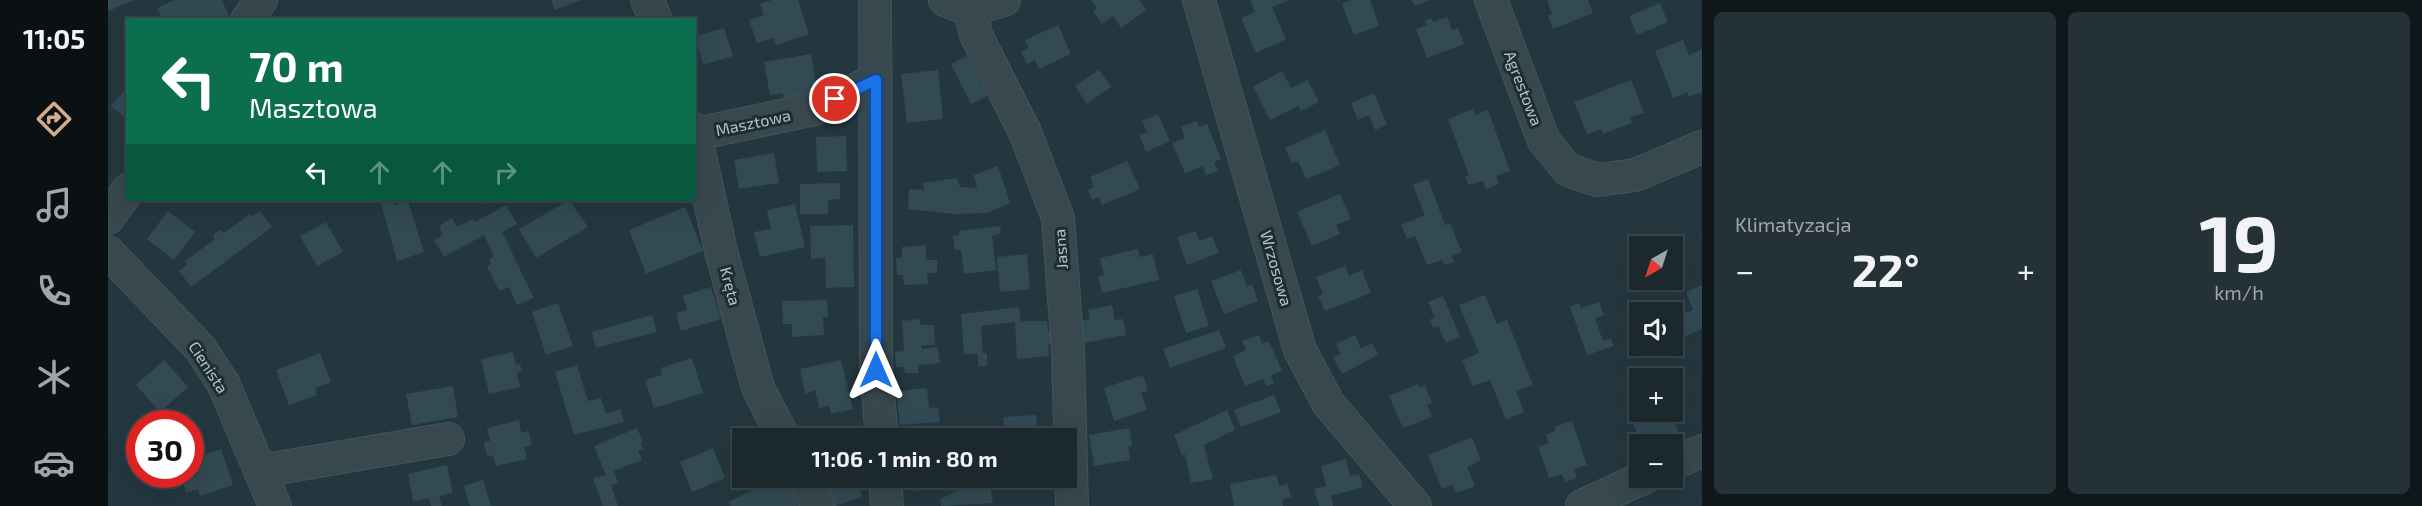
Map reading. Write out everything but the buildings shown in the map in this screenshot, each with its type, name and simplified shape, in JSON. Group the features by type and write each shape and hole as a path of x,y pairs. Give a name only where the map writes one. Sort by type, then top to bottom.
{"street":[{"path":"248,18 261,0"},
{"path":"647,0 655,18"},
{"path":"875,0 876,370 881,428"},
{"path":"958,5 1004,0"},
{"name":"Wrzosowa","path":"1199,0 1300,350 1328,403 1415,506"},
{"name":"Agrestowa","path":"1491,0 1544,141 1568,170 1598,180 1635,174 1702,147"},
{"name":"Jasna","path":"958,5 976,35 1025,132 1058,218 1068,351 1072,506"},
{"name":"Masztowa","path":"696,131 814,109 876,80"},
{"name":"Kręta","path":"696,136 721,251 758,388 779,428"},
{"path":"108,218 126,193"},
{"name":"Cienista","path":"108,252 200,348 223,383 275,506"},
{"path":"260,471 448,440"},
{"path":"1683,460 1702,451"},
{"path":"1582,506 1629,484"},
{"path":"809,488 818,506"},
{"path":"886,488 888,506"}],"route":[{"path":"835,99 876,80 876,370"}]}
